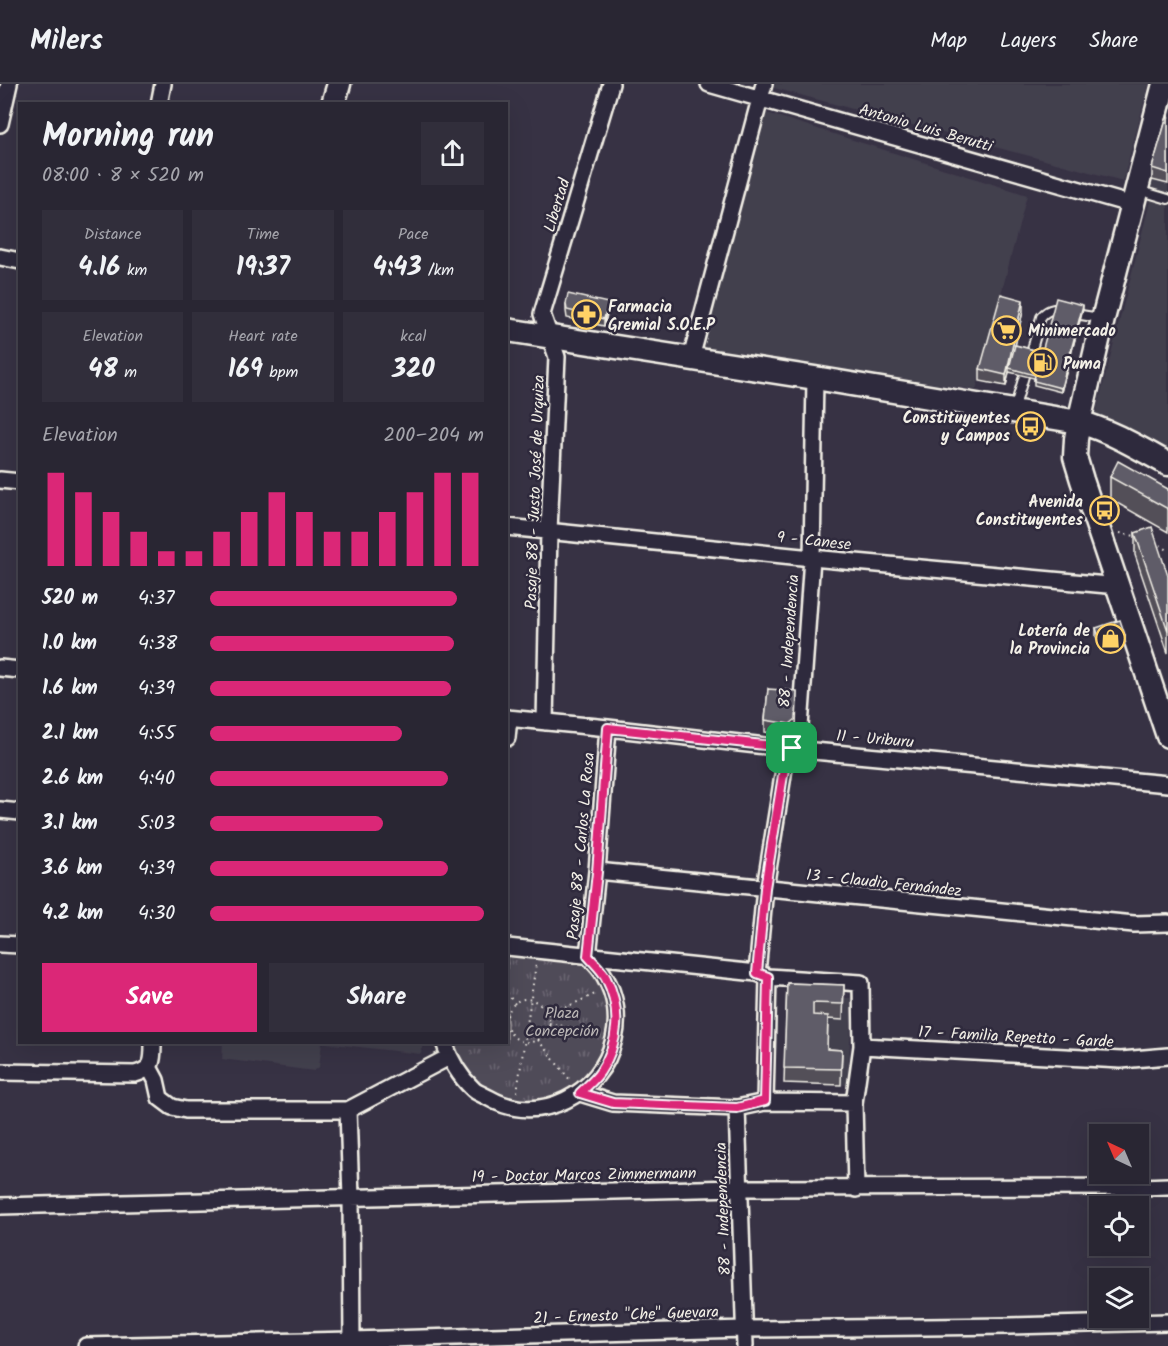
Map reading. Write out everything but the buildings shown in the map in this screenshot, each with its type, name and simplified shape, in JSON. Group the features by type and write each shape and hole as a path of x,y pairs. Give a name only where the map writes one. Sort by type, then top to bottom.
{"main road":[{"path":"334,102 339,84"},
{"path":"1164,84 1103,319 1079,422 1075,457 1166,721"},
{"path":"508,330 1079,422 1115,435 1168,464"}],"street":[{"path":"0,124 9,84"},
{"path":"159,102 163,84"},
{"name":"Libertad","path":"550,336 542,314 610,84"},
{"name":"Antonio Luis Berutti","path":"709,84 1135,197"},
{"path":"691,358 764,84"},
{"path":"0,257 18,261"},
{"name":"Pasaje 88 - Justo José de Urquiza","path":"545,722 549,531 557,357 550,336"},
{"name":"88 - Independencia","path":"765,1101 763,975 765,888 784,769 800,727 812,558 815,378"},
{"path":"0,480 18,482"},
{"name":"9 - Canese","path":"508,527 1118,586"},
{"path":"0,668 18,670"},
{"name":"11 - Uriburu","path":"508,718 1168,784"},
{"name":"Pasaje 88 - Carlos La Rosa","path":"580,1093 599,1074 611,1052 617,1026 615,1000 610,987 605,976 588,956 608,728"},
{"path":"0,810 18,812"},
{"name":"13 - Claudio Fernández","path":"597,872 1134,924 1168,923"},
{"path":"0,944 18,945"},
{"path":"508,946 763,975 861,983 862,1046 854,1102 856,1189"},
{"path":"0,1072 135,1074 149,1067 153,1060 153,1044"},
{"name":"17 - Familia Repetto - Garde","path":"862,1046 1121,1060 1168,1056"},
{"path":"149,1067 156,1080 160,1098 172,1107 186,1110 348,1110 447,1050 455,1068 474,1090 499,1104 526,1109 555,1105 580,1093 613,1103 737,1108 765,1101 854,1102"},
{"name":"88 - Independencia","path":"737,1108 745,1346"},
{"path":"348,1110 352,1343"},
{"name":"19 - Doctor Marcos Zimmermann","path":"0,1206 739,1188 1168,1186"},
{"name":"21 - Ernesto \"Che\" Guevara","path":"86,1346 352,1343 744,1329 1168,1322"}],"lane":[{"path":"1135,197 1168,199"},
{"path":"1031,353 1041,317 1044,312 1054,309"},
{"path":"1081,315 1103,319"},
{"path":"1014,411 1024,376"}],"path":[{"path":"1099,529 1140,538"},
{"path":"1151,540 1168,550"},
{"path":"514,1107 538,950"},
{"path":"549,1015 610,987"},
{"path":"508,994 515,1004"},
{"path":"508,1014 515,1004 530,1000 540,1003 549,1015 546,1033 538,1040 524,1042 513,1036 508,1028"},
{"path":"549,1023 615,1037"},
{"path":"538,1040 580,1093"}],"shaded area":[{"path":"775,84 1149,84 1123,181 774,88"},
{"path":"764,112 1027,195 976,390 702,349"},
{"path":"1168,125 1168,455 1095,416 1152,194 1152,180"},
{"path":"787,996 852,998 848,1085 784,1083"},
{"path":"223,1044 322,1044 319,1067 314,1071 222,1059"},
{"path":"333,1044 423,1044 421,1054"}],"green space":[{"name":"Plaza Concepción","path":"508,947 588,956 605,976 617,1026 580,1093 526,1109 474,1090 445,1044 508,1044"}],"place":[{"name":"Farmacia Gremial S.O.E.P","path":"587,315"},
{"name":"Minimercado","path":"1007,330"},
{"name":"Puma","path":"1042,363"},
{"name":"Constituyentes y Campos","path":"1031,426"},
{"name":"Avenida Constituyentes","path":"1104,510"},
{"name":"Lotería de la Provincia","path":"1111,639"}],"route":[{"path":"608,728 792,748 784,769 765,888 757,973 768,977 765,1101 737,1108 613,1103 580,1093 599,1074 611,1052 617,1026 615,1000 610,987 605,976 588,956 608,728"}]}
